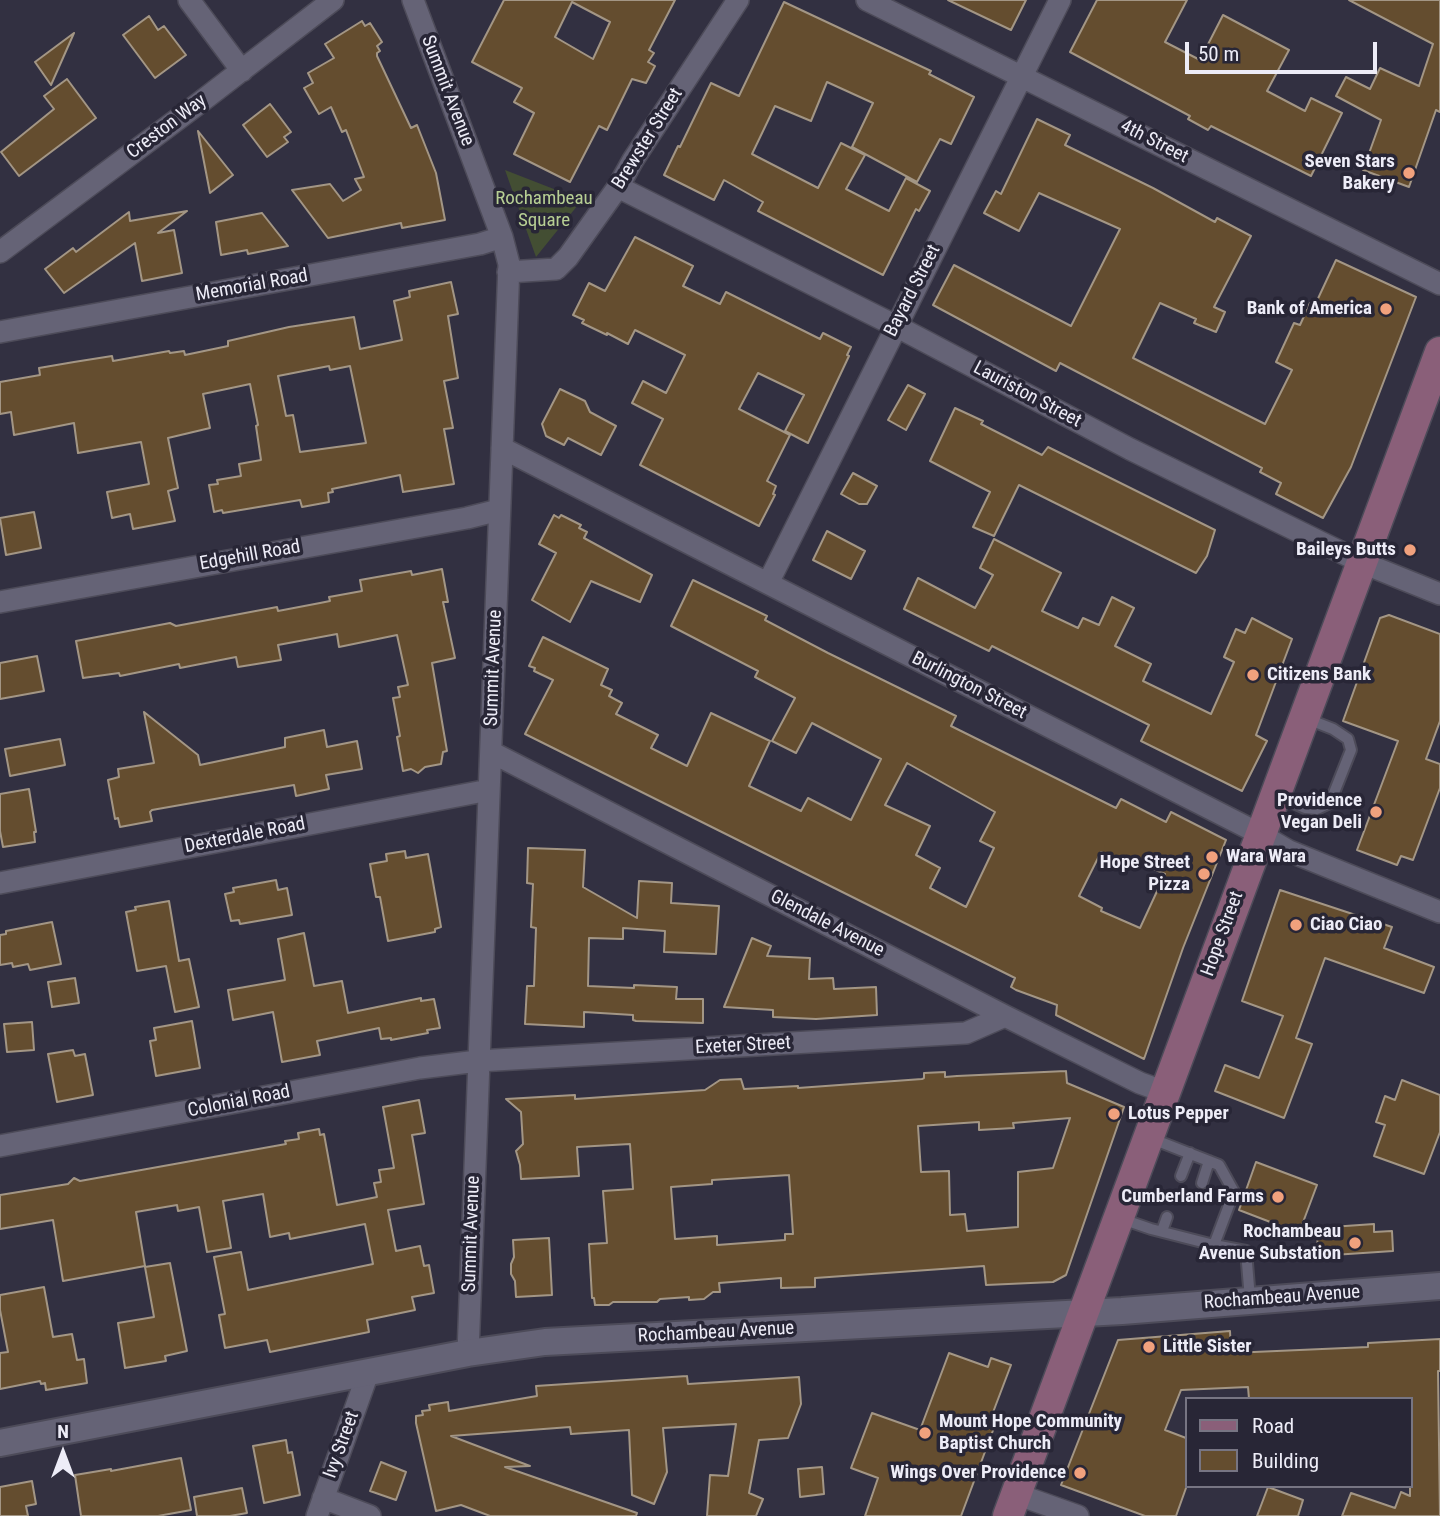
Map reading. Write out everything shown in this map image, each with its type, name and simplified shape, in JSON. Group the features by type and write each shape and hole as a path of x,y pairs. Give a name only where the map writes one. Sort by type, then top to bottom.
{"main road":[{"name":"Hope Street","path":"1012,1505 1440,352"}],"street":[{"path":"190,0 242,71"},
{"name":"Creston Way","path":"0,252 242,71 332,0"},
{"name":"Summit Avenue","path":"413,0 502,237 509,264 468,1353"},
{"name":"Brewster Street","path":"508,272 556,269 568,257 618,187 738,0"},
{"name":"4th Street","path":"867,0 1326,230 1440,284"},
{"name":"Bayard Street","path":"768,583 1060,0"},
{"name":"Lauriston Street","path":"618,187 896,326 1130,449 1363,564 1440,594"},
{"name":"Memorial Road","path":"0,332 480,244 502,237"},
{"name":"Burlington Street","path":"502,448 1289,851 1440,912"},
{"name":"Edgehill Road","path":"0,602 499,510"},
{"name":"Glendale Avenue","path":"491,752 1004,1016 1140,1083 1165,1091"},
{"name":"Dexterdale Road","path":"0,883 489,790"},
{"name":"Exeter Street","path":"478,1061 966,1033 1004,1016"},
{"name":"Colonial Road","path":"0,1146 420,1068 478,1061"},
{"name":"Rochambeau Avenue","path":"0,1443 468,1353 545,1342 1082,1312 1440,1286"},
{"name":"Ivy Street","path":"320,1507 368,1373"},
{"path":"1012,1505 1078,1516"},
{"path":"320,1507 369,1516"}],"lane":[{"path":"1275,794 1305,808 1317,809 1330,803 1351,750 1348,739 1333,729 1304,717"},
{"path":"1148,1137 1219,1165 1234,1192 1214,1245"},
{"path":"1181,1176 1190,1153"},
{"path":"1202,1183 1209,1161"},
{"path":"1118,1217 1183,1237 1246,1251 1250,1301"},
{"path":"1162,1231 1167,1217"},
{"path":"1183,1237 1187,1224"}],"green space":[{"name":"Rochambeau Square","path":"505,170 582,200 536,257"}],"building":[{"path":"504,0 675,0 649,50 654,53 648,62 655,66 646,83 632,79 607,130 599,126 570,182 514,154 534,113 514,102 522,88 472,62","holes":["572,2 610,22 593,59 555,37"]},
{"path":"948,0 1026,0 1011,30"},
{"path":"1097,0 1187,0 1165,42 1200,60 1223,15 1289,50 1267,91 1305,111 1311,98 1342,113 1311,176 1211,126 1208,130 1188,119 1190,116 1070,52"},
{"path":"1349,0 1440,0 1440,112 1436,110 1409,187 1363,170 1381,120 1336,96 1346,77 1370,89 1380,68 1419,86 1433,44"},
{"path":"784,2 931,71 929,74 974,97 951,144 940,139 917,182 852,147 873,103 827,82 811,121 775,106 752,154 818,188 841,143 865,155 846,189 889,211 906,178 930,191 919,211 916,209 883,275 758,211 763,202 724,180 714,200 664,175 711,83 739,96"},
{"path":"149,16 158,30 164,26 186,55 155,78 123,35"},
{"path":"362,21 365,26 370,23 382,42 377,46 380,51 377,56 411,128 417,125 436,173 445,220 402,228 401,223 328,238 292,190 330,184 343,201 361,190 355,179 364,177 346,130 342,132 331,107 319,114 304,88 313,83 308,73 334,58 325,44"},
{"path":"74,33 51,85 35,62"},
{"path":"67,79 96,118 19,176 1,152 54,109 44,96"},
{"path":"270,104 291,132 284,137 288,142 267,157 243,125"},
{"path":"1037,119 1070,135 1065,145 1215,222 1217,218 1251,236 1214,307 1225,312 1216,332 1194,323 1196,319 1160,303 1133,358 1265,424 1292,370 1276,362 1294,323 1300,325 1310,303 1315,305 1336,260 1416,297 1351,467 1323,518 1276,494 1281,483 1260,472 1262,468 1060,363 1056,371 933,305 954,265 1071,326 1120,229 1039,193 1019,231 984,213 996,191 1001,194"},
{"path":"198,131 233,175 210,193"},
{"path":"187,211 158,233 174,230 182,273 142,281 135,243 64,293 45,269 73,248 76,252 129,212 130,221"},
{"path":"262,213 288,246 248,254 247,250 221,255 216,222"},
{"path":"635,237 693,266 683,286 720,304 726,292 820,339 823,333 851,347 808,443 785,431 804,395 758,373 739,409 790,435 767,481 776,486 775,495 759,526 640,465 663,419 632,403 643,381 666,393 685,355 635,330 628,344 582,323 584,320 573,315 589,283 605,291"},
{"path":"451,282 458,314 448,316 458,378 444,381 453,428 444,429 454,484 403,492 400,475 332,489 333,492 328,493 329,502 302,507 300,500 223,513 222,510 214,512 209,485 218,484 217,480 241,476 239,464 261,460 250,384 203,394 210,428 168,438 178,488 168,491 175,521 133,529 130,514 112,518 107,492 149,484 141,442 78,453 74,423 14,435 11,412 0,414 0,382 40,375 39,368 112,356 113,361 169,351 184,351 185,355 228,346 228,341 289,327 354,317 360,349 402,340 394,301 410,297 409,291","holes":["329,366 330,370 350,366 366,443 300,452 293,415 286,416 278,376"]},
{"path":"908,385 925,394 906,430 888,420"},
{"path":"560,389 585,401 590,412 616,426 601,455 568,438 564,445 546,436 542,424"},
{"path":"955,408 1042,455 1048,447 1215,530 1207,556 1196,573 1019,485 994,536 973,527 990,492 930,461"},
{"path":"853,473 877,486 867,504 859,504 841,494"},
{"path":"34,512 41,548 6,555 0,518"},
{"path":"554,515 559,518 561,515 581,525 579,528 587,532 584,538 652,575 640,602 591,581 570,622 532,600 556,553 539,544"},
{"path":"827,531 865,551 851,579 813,560"},
{"path":"994,539 1061,573 1042,611 1078,628 1083,618 1099,625 1112,597 1134,608 1115,646 1151,664 1143,681 1211,714 1234,662 1224,657 1236,629 1245,633 1252,618 1292,639 1256,735 1267,741 1242,791 1141,741 1149,725 992,646 989,651 904,609 918,578 975,608 993,575 980,568"},
{"path":"442,569 448,602 443,602 455,658 432,663 447,751 443,752 441,764 425,767 418,773 411,769 403,771 397,737 400,736 393,698 400,697 398,687 408,685 397,635 339,647 337,634 278,645 281,660 238,667 236,657 180,668 179,664 120,676 119,673 83,678 76,641 170,623 176,626 277,607 278,611 320,603 330,601 329,597 362,591 360,580 411,571 412,575"},
{"path":"693,580 767,616 765,620 828,653 956,716 951,726 1116,808 1121,799 1166,822 1171,812 1226,840 1183,948 1144,1059 1056,1015 1057,1005 1011,987 1015,978 525,734 553,680 529,666 543,637 608,669 601,685 612,690 609,696 622,703 616,714 658,735 651,748 687,766 711,713 770,741 749,786 801,811 808,798 851,820 881,759 812,723 796,753 772,741 795,698 755,677 758,671 671,626","holes":["907,763 995,812 980,841 994,848 966,907 930,888 940,868 916,855 930,826 885,805","1101,852 1124,864 1127,857 1165,874 1140,928 1101,911 1102,908 1079,896"]},
{"path":"1389,615 1440,634 1440,721 1426,759 1440,764 1440,788 1413,860 1401,856 1397,865 1357,850 1398,741 1343,721 1380,618"},
{"path":"37,656 44,691 0,699 0,663"},
{"path":"144,712 198,755 200,765 285,747 285,738 324,730 327,747 357,741 362,769 326,775 329,789 296,796 294,785 152,810 152,821 120,827 118,818 115,819 108,780 119,777 118,769 154,763"},
{"path":"60,739 65,765 10,776 5,749"},
{"path":"29,789 36,832 35,842 3,847 0,794"},
{"path":"528,848 585,850 583,887 637,918 639,881 672,883 671,903 719,906 716,954 664,952 665,931 623,928 623,939 589,938 588,986 677,987 676,999 703,999 703,1023 636,1021 633,1020 633,1015 584,1012 584,1027 525,1024 527,986 534,986 536,928 531,927 533,884 527,883"},
{"path":"405,851 406,858 428,854 441,927 435,929 435,932 388,941 380,897 376,897 370,864 387,861 386,854"},
{"path":"276,880 278,890 287,888 292,915 240,924 239,920 231,921 225,894 234,892 233,888"},
{"path":"1280,890 1392,927 1384,948 1434,967 1424,993 1325,958 1296,1038 1312,1044 1284,1118 1215,1091 1225,1065 1259,1078 1283,1016 1242,1001"},
{"path":"169,901 179,961 189,959 199,1007 175,1012 166,966 137,971 126,912 136,910 135,907"},
{"path":"52,922 61,964 30,970 28,964 13,967 12,963 0,965 0,935 6,934 6,931"},
{"path":"304,933 314,986 342,981 348,1013 421,998 421,1001 434,999 440,1028 391,1040 381,1039 379,1028 317,1041 320,1055 282,1062 273,1012 233,1020 228,990 285,980 278,939"},
{"path":"752,938 771,946 767,956 810,958 809,979 833,978 834,989 876,987 877,1015 816,1019 773,1017 773,1010 724,1007"},
{"path":"75,978 79,1003 52,1007 48,982"},
{"path":"192,1021 200,1068 156,1076 150,1041 156,1040 154,1028"},
{"path":"32,1022 34,1050 7,1052 4,1024"},
{"path":"73,1050 75,1056 85,1054 93,1095 57,1102 48,1054"},
{"path":"1066,1071 1067,1083 1124,1107 1066,1275 1053,1282 986,1285 984,1266 815,1278 815,1287 781,1288 781,1278 719,1283 720,1292 713,1292 704,1299 689,1300 689,1297 660,1299 657,1302 613,1302 609,1305 595,1305 592,1298 589,1244 607,1243 603,1191 633,1189 630,1144 577,1147 579,1176 521,1179 516,1151 523,1144 521,1112 506,1099 575,1095 575,1099 705,1090 720,1080 741,1079 744,1089 798,1088 922,1079 924,1073 945,1072 945,1077","holes":["1070,1118 1053,1168 1018,1172 1018,1227 967,1231 965,1214 950,1215 949,1171 921,1172 918,1126 979,1122 979,1130 1014,1128 1013,1123","789,1175 793,1234 785,1234 785,1240 717,1245 717,1236 675,1239 671,1187 712,1184 712,1180"]},
{"path":"1402,1080 1440,1095 1440,1132 1424,1174 1374,1156 1385,1125 1376,1122 1385,1096 1395,1100"},
{"path":"419,1100 425,1133 412,1135 424,1204 388,1210 396,1251 420,1246 424,1266 429,1265 434,1293 412,1297 415,1310 367,1320 369,1332 270,1352 267,1340 225,1348 219,1315 225,1314 214,1257 241,1252 248,1290 373,1264 365,1224 290,1239 289,1233 270,1237 263,1194 223,1201 231,1248 207,1252 199,1207 178,1211 177,1205 136,1212 145,1266 63,1281 53,1220 0,1229 0,1195 68,1184 74,1178 80,1181 286,1144 285,1141 299,1139 298,1133 319,1129 320,1135 324,1134 337,1205 377,1197 374,1183 381,1182 379,1170 394,1168 383,1107"},
{"name":"Cumberland Farms","path":"1256,1162 1317,1185 1299,1233 1239,1210"},
{"name":"Rochambeau Avenue Substation","path":"1374,1224 1374,1232 1392,1231 1393,1251 1318,1256 1317,1228"},
{"path":"549,1238 552,1295 516,1297 515,1281 511,1274 513,1240"},
{"path":"170,1263 187,1351 165,1356 166,1361 125,1368 118,1323 154,1317 145,1267"},
{"path":"44,1287 53,1337 72,1334 77,1360 84,1359 87,1383 46,1390 45,1383 41,1384 40,1381 0,1389 0,1353 8,1352 0,1295"},
{"path":"1230,1331 1231,1353 1368,1347 1368,1343 1440,1339 1440,1516 1342,1516 1351,1493 1395,1508 1401,1492 1410,1496 1412,1397 1249,1397 1248,1387 1181,1390 1165,1430 1184,1437 1186,1488 1176,1516 1145,1516 1061,1485 1118,1340"},
{"name":"Mount Hope Community Baptist Church","path":"949,1353 988,1367 991,1358 1011,1365 992,1415 998,1417 961,1516 865,1516 878,1478 851,1468 872,1413 920,1430"},
{"path":"687,1376 688,1384 799,1377 801,1404 788,1438 759,1440 749,1493 763,1499 756,1516 707,1516 710,1475 728,1476 736,1424 663,1428 667,1472 654,1504 632,1495 629,1430 571,1434 570,1427 451,1436 530,1466 505,1467 637,1513 636,1516 490,1516 461,1505 436,1511 416,1423 416,1416 423,1415 422,1411 430,1410 429,1405 448,1402 449,1411 537,1396 536,1386"},
{"path":"286,1440 288,1453 292,1452 300,1495 264,1503 253,1446"},
{"path":"181,1458 191,1510 158,1516 81,1516 75,1475"},
{"path":"381,1462 406,1472 396,1500 370,1491"},
{"path":"822,1467 824,1494 800,1497 798,1469"},
{"path":"32,1481 36,1504 26,1506 28,1516 0,1516 0,1487"},
{"path":"242,1488 247,1513 197,1516 194,1497"},
{"path":"1268,1488 1303,1500 1298,1516 1257,1516"}],"place":[{"name":"Seven Stars Bakery","path":"1409,173"},
{"name":"Bank of America","path":"1386,309"},
{"name":"Baileys Butts","path":"1410,550"},
{"name":"Citizens Bank","path":"1253,675"},
{"name":"Providence Vegan Deli","path":"1376,812"},
{"name":"Wara Wara","path":"1212,857"},
{"name":"Hope Street Pizza","path":"1204,874"},
{"name":"Ciao Ciao","path":"1296,925"},
{"name":"Lotus Pepper","path":"1114,1114"},
{"name":"Cumberland Farms","path":"1278,1197"},
{"name":"Rochambeau Avenue Substation","path":"1355,1243"},
{"name":"Little Sister","path":"1149,1347"},
{"name":"Mount Hope Community Baptist Church","path":"925,1433"},
{"name":"Wings Over Providence","path":"1080,1473"}]}
